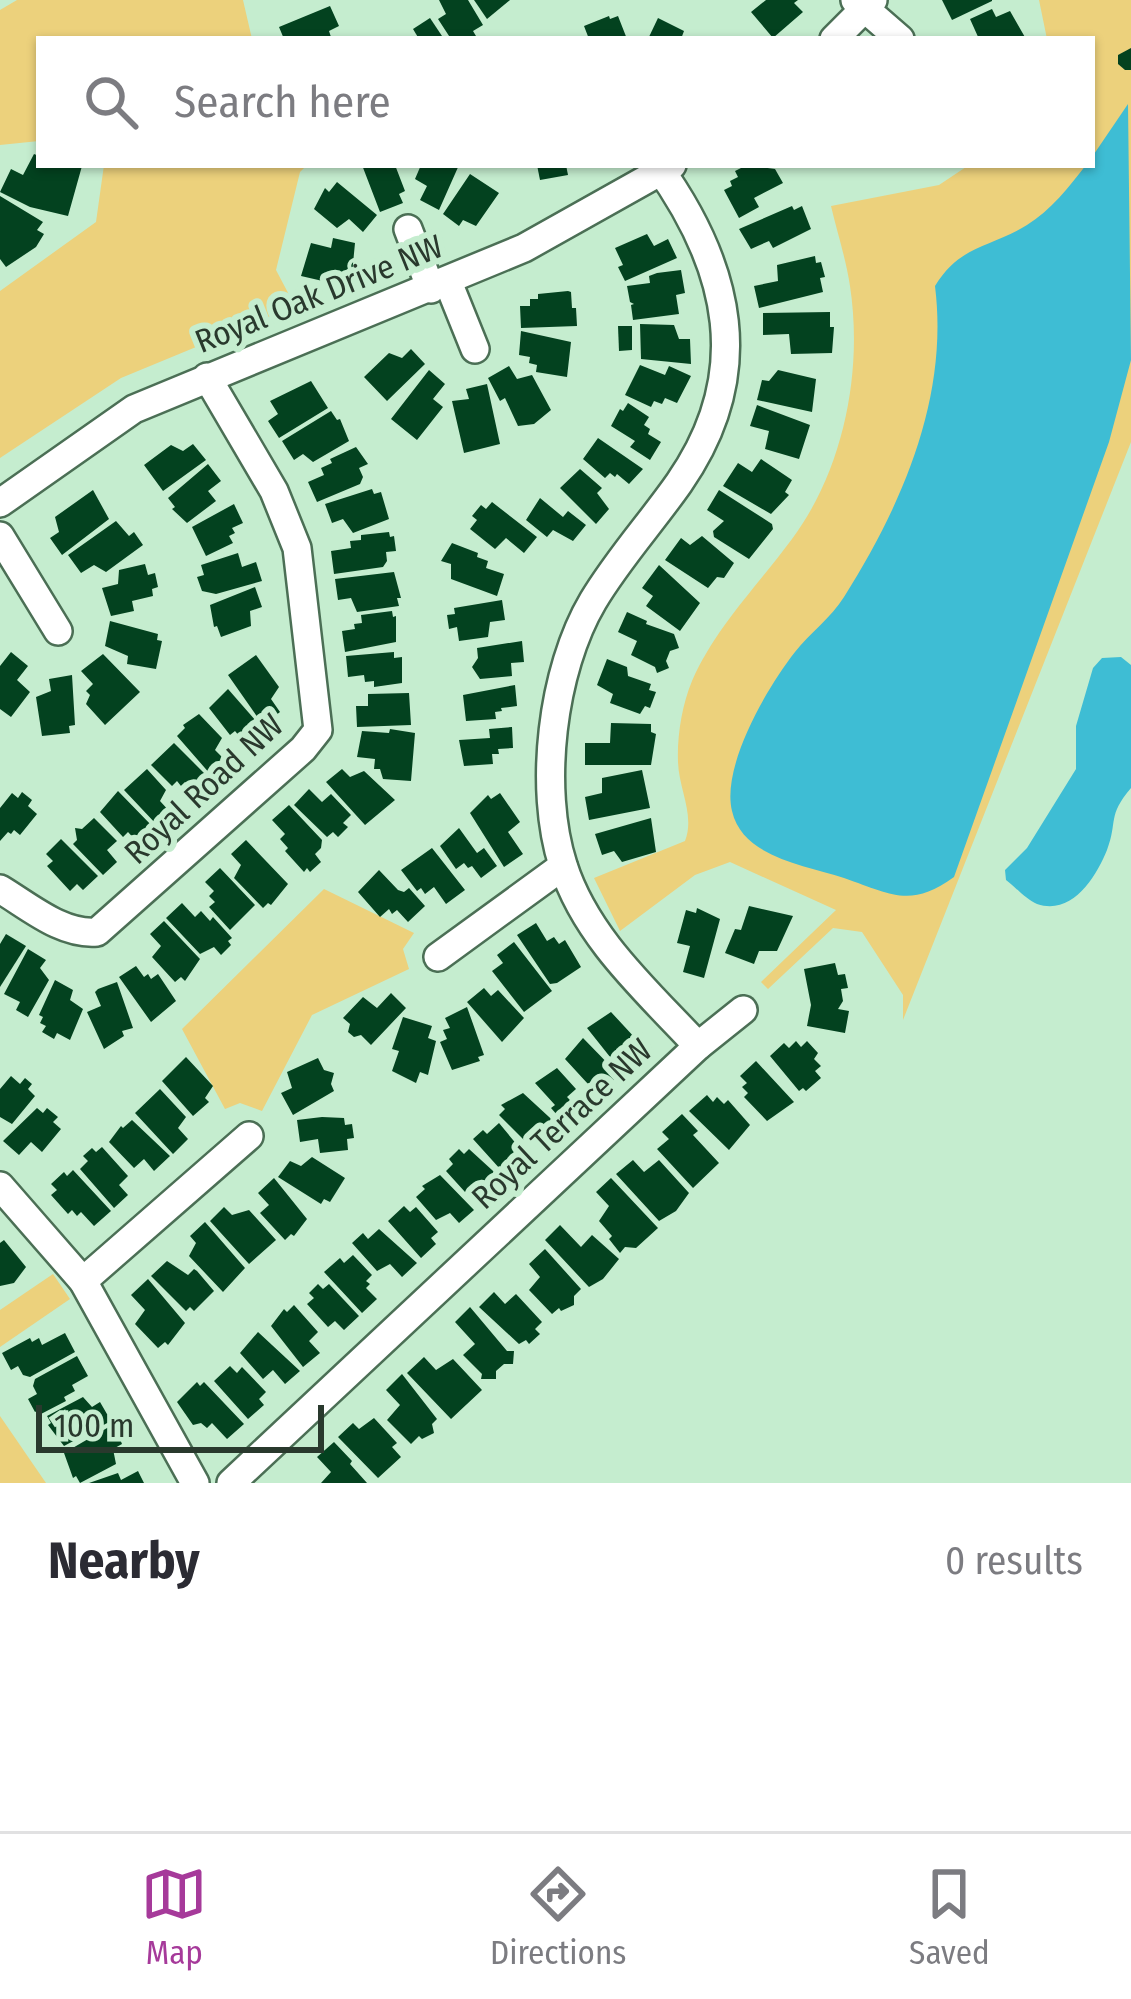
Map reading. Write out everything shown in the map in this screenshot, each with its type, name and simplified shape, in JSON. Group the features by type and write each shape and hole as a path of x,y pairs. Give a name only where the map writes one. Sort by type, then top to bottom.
{"street":[{"path":"836,36 864,3 897,36"},
{"name":"Royal Oak Drive NW","path":"0,503 134,410 524,248 662,168"},
{"name":"Royal Terrace NW","path":"231,1483 698,1046 612,955 563,866 552,805 559,698 574,638 619,560 681,481 704,442 719,405 728,357 726,318 715,271 664,168"},
{"path":"408,229 475,349"},
{"name":"Royal Road NW","path":"0,890 64,927 79,933 97,932 275,775 317,730 297,548 274,491 207,377"},
{"path":"0,536 58,632"},
{"path":"438,957 563,866"},
{"path":"698,1046 743,1010"},
{"path":"83,1281 249,1136"},
{"path":"0,1186 83,1281 195,1483"}],"shaded area":[{"path":"17,0 243,0 251,36 36,36 36,141 0,145 0,10"},
{"path":"1039,0 1131,0 1131,442 903,1020 903,995 862,932 833,928 768,989 761,982 836,910 730,862 695,875 620,931 594,878 685,841 688,822 678,752 692,681 725,625 810,512 837,451 854,352 848,276 831,206 939,185 964,168 1095,168 1095,36 1046,36"},
{"path":"104,168 304,168 276,270 295,306 121,378 0,458 0,291 96,222"},
{"path":"324,889 414,933 403,949 409,969 312,1015 262,1111 240,1103 225,1109 182,1029"},
{"path":"53,1274 70,1299 0,1347 0,1310"},
{"path":"0,1416 46,1483 0,1483"}],"water":[{"path":"1128,104 1131,360 1109,442 954,877 925,893 900,895 777,857 738,827 730,793 733,772 749,727 772,685 844,597 902,488 928,409 935,369 935,286 966,254 1013,233 1052,205 1084,168 1095,168 1095,153"},
{"path":"1121,657 1131,665 1131,788 1116,812 1107,850 1081,892 1061,904 1037,904 1006,880 1005,870 1027,848 1076,769 1076,726 1093,668 1102,658"}],"building":[{"path":"439,0 468,0 483,25 473,31 476,36 449,36 438,19 446,14"},
{"path":"474,0 510,0 487,19"},
{"path":"766,0 798,0 794,3 803,12 771,36 751,12"},
{"path":"942,0 992,0 992,1 952,20"},
{"path":"330,6 339,26 329,31 331,36 283,36 279,27"},
{"path":"992,9 996,17 1010,11 1024,36 978,36 970,19"},
{"path":"618,16 626,36 588,36 584,26"},
{"path":"430,18 442,36 417,36 413,29"},
{"path":"658,18 684,31 682,36 649,36"},
{"path":"1131,48 1131,70 1125,70 1118,64 1118,55"},
{"path":"34,154 36,168 81,168 68,216 30,207 0,192 11,169 23,175"},
{"path":"363,168 396,168 405,191 399,194 403,203 380,212"},
{"path":"420,168 458,168 439,210 420,200 427,186 415,179"},
{"path":"538,168 567,168 568,175 540,180"},
{"path":"775,169 783,183 754,198 759,207 739,218 724,190 738,177 735,171"},
{"path":"470,174 499,193 476,226 463,220 459,226 443,214"},
{"path":"337,182 377,215 363,232 349,219 337,228 314,209 325,188 329,192"},
{"path":"0,196 43,222 37,230 44,234 36,247 6,267 0,259"},
{"path":"792,206 794,210 802,206 811,229 773,248 769,241 751,249 739,229"},
{"path":"647,234 654,246 668,239 677,258 625,281 615,248"},
{"path":"333,238 355,243 352,274 346,272 340,285 301,276 311,243 331,248"},
{"path":"815,256 825,277 820,278 823,292 759,308 754,286 778,281 777,265"},
{"path":"681,270 685,293 676,295 679,314 633,320 634,304 627,286 650,283 649,276 657,273"},
{"path":"568,291 577,326 521,328 520,306 530,306 530,299 538,299 538,294"},
{"path":"830,312 832,353 791,354 789,334 763,335 763,313"},
{"path":"640,324 674,325 679,339 690,339 691,364 641,359"},
{"path":"618,326 632,326 632,350 619,351"},
{"path":"521,331 571,342 567,377 536,372 530,357 519,355"},
{"path":"411,349 425,364 387,401 364,377 389,353 402,358"},
{"path":"640,365 665,375 669,366 691,376 677,403 665,398 651,407 625,395"},
{"path":"509,366 517,379 532,375 551,410 534,424 518,426 505,398 500,401 488,378"},
{"path":"429,370 445,384 433,399 443,407 417,440 391,419"},
{"path":"778,370 816,379 812,412 757,400 762,380 769,381"},
{"path":"311,381 328,408 279,438 268,421 278,414 270,401"},
{"path":"487,384 500,444 464,453 452,401 469,399 466,389"},
{"path":"628,403 649,417 644,425 650,429 648,434 661,442 650,460 630,447 635,441 611,426"},
{"path":"757,405 810,425 799,459 765,449 769,431 750,426"},
{"path":"331,411 340,419 349,441 313,462 303,454 294,460 282,441"},
{"path":"598,438 643,469 629,484 617,474 605,478 583,459"},
{"path":"193,444 206,460 163,491 144,465 171,445 183,451"},
{"path":"356,447 368,464 359,468 360,484 317,502 308,482 324,475 321,468 332,463 330,459"},
{"path":"761,459 792,480 785,492 789,495 771,514 723,486 738,463 752,472"},
{"path":"208,464 221,481 208,491 216,501 187,523 168,498"},
{"path":"580,469 602,488 597,493 609,509 596,524 560,488"},
{"path":"372,489 374,494 381,492 389,519 353,533 343,519 332,523 325,504"},
{"path":"93,490 109,519 62,555 50,538 59,532 55,517"},
{"path":"719,490 772,524 749,559 714,537 713,531 724,521 707,510"},
{"path":"540,498 563,517 568,511 586,525 573,541 553,530 547,537 526,520"},
{"path":"492,502 537,537 524,553 506,538 495,549 470,529 477,520 472,516 481,505 486,509"},
{"path":"234,504 243,523 232,528 233,543 206,556 192,527"},
{"path":"116,521 129,536 134,532 143,545 106,572 94,565 81,573 68,555"},
{"path":"389,532 396,551 386,552 383,567 334,574 331,551 351,548 350,541 361,540 361,535"},
{"path":"702,536 734,563 724,578 717,577 708,588 665,560 681,538 690,545"},
{"path":"452,543 478,553 477,557 488,561 486,568 504,574 497,596 451,579 451,564 441,561"},
{"path":"238,553 242,567 256,562 262,581 216,594 202,591 197,577 204,575 201,565"},
{"path":"145,564 148,575 155,573 158,587 152,589 153,596 132,601 134,611 111,616 102,588 118,584 119,570"},
{"path":"659,565 700,603 680,631 646,606 653,596 642,588"},
{"path":"394,572 399,606 357,612 351,598 338,600 335,579"},
{"path":"255,587 262,607 250,611 251,626 221,637 210,605"},
{"path":"502,600 505,620 490,622 488,637 459,641 457,627 449,629 447,615 455,614 454,608"},
{"path":"392,611 396,642 345,652 342,631 355,629 354,624 362,623 361,615"},
{"path":"627,612 674,634 679,648 670,651 669,668 657,673 655,667 631,655 637,641 618,632"},
{"path":"110,621 158,634 157,640 162,641 156,669 127,664 128,656 105,646"},
{"path":"522,641 524,662 511,663 512,676 480,679 472,667 477,648"},
{"path":"11,652 28,666 17,680 30,692 11,717 0,709 0,666"},
{"path":"394,652 394,658 402,657 402,683 374,687 374,681 365,682 364,675 348,677 346,656"},
{"path":"103,654 140,692 105,725 86,704 90,695 86,691 93,684 81,671"},
{"path":"256,655 279,687 271,699 280,712 263,725 228,675"},
{"path":"607,659 627,667 628,676 651,684 649,690 656,692 650,708 645,706 640,714 610,703 613,694 597,685"},
{"path":"72,675 75,725 69,726 70,733 42,736 36,697 51,691 49,679"},
{"path":"515,685 517,706 501,708 495,712 496,719 466,721 463,695"},
{"path":"228,689 262,728 244,742 235,731 230,735 209,708"},
{"path":"409,693 411,725 357,727 356,706 368,706 368,694"},
{"path":"199,714 222,738 215,750 226,761 211,775 177,736"},
{"path":"611,723 651,724 656,734 651,765 585,765 585,743 610,743"},
{"path":"512,727 513,748 498,749 499,754 492,754 493,764 464,766 459,740 490,738 489,729"},
{"path":"390,729 415,733 411,781 383,779 380,769 374,769 375,759 357,757 362,731 389,733"},
{"path":"174,743 208,777 194,791 185,782 172,786 151,765"},
{"path":"147,769 166,790 160,801 171,813 157,825 124,790"},
{"path":"342,769 350,777 364,771 395,800 365,825 326,782"},
{"path":"642,770 650,808 589,820 585,797 602,793 602,778"},
{"path":"309,789 322,802 331,794 351,815 338,837 333,832 327,837 294,805"},
{"path":"118,791 154,828 138,843 128,832 123,837 100,812"},
{"path":"22,792 32,800 28,806 37,814 20,835 14,830 0,841 0,808 12,793 18,798"},
{"path":"500,793 520,822 508,832 523,854 504,867 470,813 488,795 491,799"},
{"path":"289,805 322,840 315,854 321,862 310,872 307,868 304,872 285,851 288,848 280,839 285,834 272,820"},
{"path":"94,818 117,841 107,850 117,862 103,875 73,844 75,828 82,829"},
{"path":"651,818 656,852 622,862 614,851 602,855 595,834"},
{"path":"459,828 477,853 484,848 497,866 481,878 464,863 456,869 440,846"},
{"path":"61,839 98,876 83,890 77,884 70,891 47,866 53,861 46,854"},
{"path":"246,840 288,884 263,908 234,878 241,865 231,854"},
{"path":"432,848 465,890 446,904 434,887 425,894 421,888 417,891 401,870"},
{"path":"220,868 255,905 230,930 209,907 215,902 209,896 214,891 205,882"},
{"path":"379,870 398,890 409,888 425,906 408,922 397,910 392,914 389,909 380,917 358,892"},
{"path":"182,903 195,917 201,911 210,921 213,917 232,938 221,955 214,947 200,954 166,918"},
{"path":"749,906 793,916 777,951 759,951 754,964 725,953 735,929 741,930"},
{"path":"697,908 720,919 704,978 683,972 690,946 677,943 686,910 696,913"},
{"path":"164,921 200,959 185,981 181,977 175,982 152,957 161,946 150,934"},
{"path":"536,923 547,941 554,937 559,944 565,940 581,967 557,983 550,984 517,935"},
{"path":"6,934 26,946 0,987 0,944"},
{"path":"514,942 552,991 524,1012 492,971 503,963 497,955"},
{"path":"28,949 46,960 40,968 49,980 28,1017 16,1010 20,1002 4,994"},
{"path":"835,963 838,975 845,974 848,988 841,989 843,1001 838,1009 849,1011 845,1033 807,1026 811,1005 804,969"},
{"path":"136,966 144,977 158,974 176,1001 151,1022 119,977"},
{"path":"55,980 73,990 70,1000 83,1009 70,1040 42,1032 46,1026 39,1015"},
{"path":"117,982 133,1028 122,1031 124,1036 104,1049 87,1012 101,1006 98,989"},
{"path":"484,988 491,996 498,990 524,1018 502,1042 467,1002"},
{"path":"391,993 406,1008 371,1045 361,1035 348,1032 350,1024 343,1018 363,997 377,1008"},
{"path":"467,1007 484,1055 478,1057 480,1061 452,1070 440,1042 447,1039 443,1030 450,1028 445,1018"},
{"path":"611,1012 636,1039 629,1045 639,1056 622,1072 587,1028"},
{"path":"403,1017 432,1026 428,1038 436,1041 428,1075 420,1072 416,1083 392,1071 399,1051 392,1049"},
{"path":"583,1038 619,1075 603,1090 594,1079 588,1084 565,1059"},
{"path":"796,1041 801,1047 807,1041 818,1053 814,1059 821,1066 815,1071 821,1078 806,1091 799,1091 770,1056 784,1043 789,1048"},
{"path":"186,1057 213,1086 205,1098 209,1102 193,1116 162,1081"},
{"path":"318,1058 324,1070 334,1073 334,1091 293,1115 281,1093 292,1088 287,1072"},
{"path":"756,1061 794,1102 767,1121 744,1097 748,1093 742,1087 747,1083 740,1076"},
{"path":"557,1068 576,1089 567,1097 580,1110 565,1124 535,1083"},
{"path":"11,1076 20,1084 25,1078 35,1096 12,1124 0,1117 0,1089"},
{"path":"160,1089 186,1117 178,1128 188,1139 173,1154 135,1113"},
{"path":"523,1093 561,1128 546,1142 536,1131 524,1140 499,1115 505,1109 501,1105"},
{"path":"707,1095 713,1102 717,1097 724,1104 728,1100 750,1125 729,1150 689,1111"},
{"path":"37,1108 43,1113 47,1108 58,1117 53,1122 61,1129 42,1152 31,1142 19,1155 3,1141"},
{"path":"682,1114 698,1131 693,1135 719,1163 693,1188 657,1149 669,1139 662,1132"},
{"path":"344,1118 345,1125 352,1124 354,1138 347,1139 348,1150 320,1153 318,1139 300,1142 297,1120"},
{"path":"132,1120 170,1156 154,1171 144,1159 134,1168 109,1142"},
{"path":"499,1123 523,1152 518,1158 525,1166 510,1180 473,1139"},
{"path":"102,1147 128,1176 119,1185 128,1195 114,1208 80,1169 88,1161 83,1156"},
{"path":"459,1149 464,1154 469,1149 504,1181 487,1197 474,1183 465,1192 446,1171"},
{"path":"312,1157 345,1178 330,1202 324,1199 321,1204 278,1177 290,1161 301,1166"},
{"path":"633,1160 644,1172 659,1160 689,1193 676,1211 659,1221 616,1174"},
{"path":"73,1170 111,1211 94,1226 81,1212 68,1214 51,1195 57,1190 51,1184"},
{"path":"440,1175 474,1210 459,1223 450,1213 436,1220 416,1197 425,1189 422,1186"},
{"path":"274,1178 307,1219 285,1240 260,1213 269,1205 258,1193"},
{"path":"611,1178 658,1228 636,1248 625,1247 620,1253 599,1221 609,1206 596,1192"},
{"path":"404,1206 410,1212 416,1207 438,1232 431,1238 436,1244 421,1258 388,1221"},
{"path":"224,1207 232,1215 249,1210 276,1240 249,1264 210,1221"},
{"path":"205,1222 245,1268 223,1292 189,1256 196,1243 190,1236"},
{"path":"560,1225 581,1247 592,1235 619,1259 603,1279 589,1287 545,1240"},
{"path":"379,1229 417,1263 402,1277 390,1264 377,1271 352,1243 363,1233 368,1239"},
{"path":"4,1240 26,1267 14,1283 0,1286 0,1243"},
{"path":"545,1249 581,1289 574,1296 574,1305 552,1314 529,1290 540,1277 529,1264"},
{"path":"353,1255 372,1275 366,1288 377,1299 362,1313 324,1272 340,1258 344,1263"},
{"path":"167,1261 188,1275 194,1269 214,1291 194,1311 190,1307 186,1311 151,1276"},
{"path":"148,1279 185,1323 168,1345 165,1342 158,1348 135,1324 145,1310 131,1295"},
{"path":"318,1284 323,1289 329,1284 359,1316 344,1330 335,1321 328,1327 307,1304"},
{"path":"494,1292 505,1304 516,1294 542,1322 535,1329 540,1334 529,1344 526,1340 519,1344 479,1307"},
{"path":"294,1305 318,1332 309,1341 320,1353 303,1367 271,1326 284,1309 287,1312"},
{"path":"470,1307 507,1351 514,1351 513,1364 496,1371 496,1379 481,1379 482,1374 463,1355 475,1344 455,1322"},
{"path":"258,1332 300,1371 285,1384 273,1370 263,1379 240,1353"},
{"path":"65,1333 75,1352 30,1377 18,1366 11,1370 2,1353 30,1338 32,1342 39,1338 42,1345"},
{"path":"77,1356 88,1376 72,1385 75,1391 64,1397 66,1401 41,1414 35,1412 28,1399 37,1394 35,1379"},
{"path":"424,1357 436,1370 453,1359 482,1390 451,1419 407,1373"},
{"path":"230,1366 237,1373 242,1367 266,1392 259,1399 264,1405 248,1419 214,1381"},
{"path":"402,1374 437,1419 432,1424 434,1433 419,1436 411,1444 387,1420 400,1405 386,1390"},
{"path":"197,1382 200,1386 204,1382 244,1424 227,1439 212,1423 207,1428 201,1423 193,1425 177,1402"},
{"path":"83,1397 92,1407 100,1402 111,1421 64,1446 47,1416"},
{"path":"374,1418 397,1443 392,1447 401,1457 378,1478 338,1437 353,1423 359,1429"},
{"path":"114,1424 122,1444 113,1449 116,1464 80,1483 73,1478 64,1453"},
{"path":"334,1442 367,1483 321,1483 331,1472 317,1457"},
{"path":"138,1471 144,1483 89,1483 118,1473 121,1480"}]}
